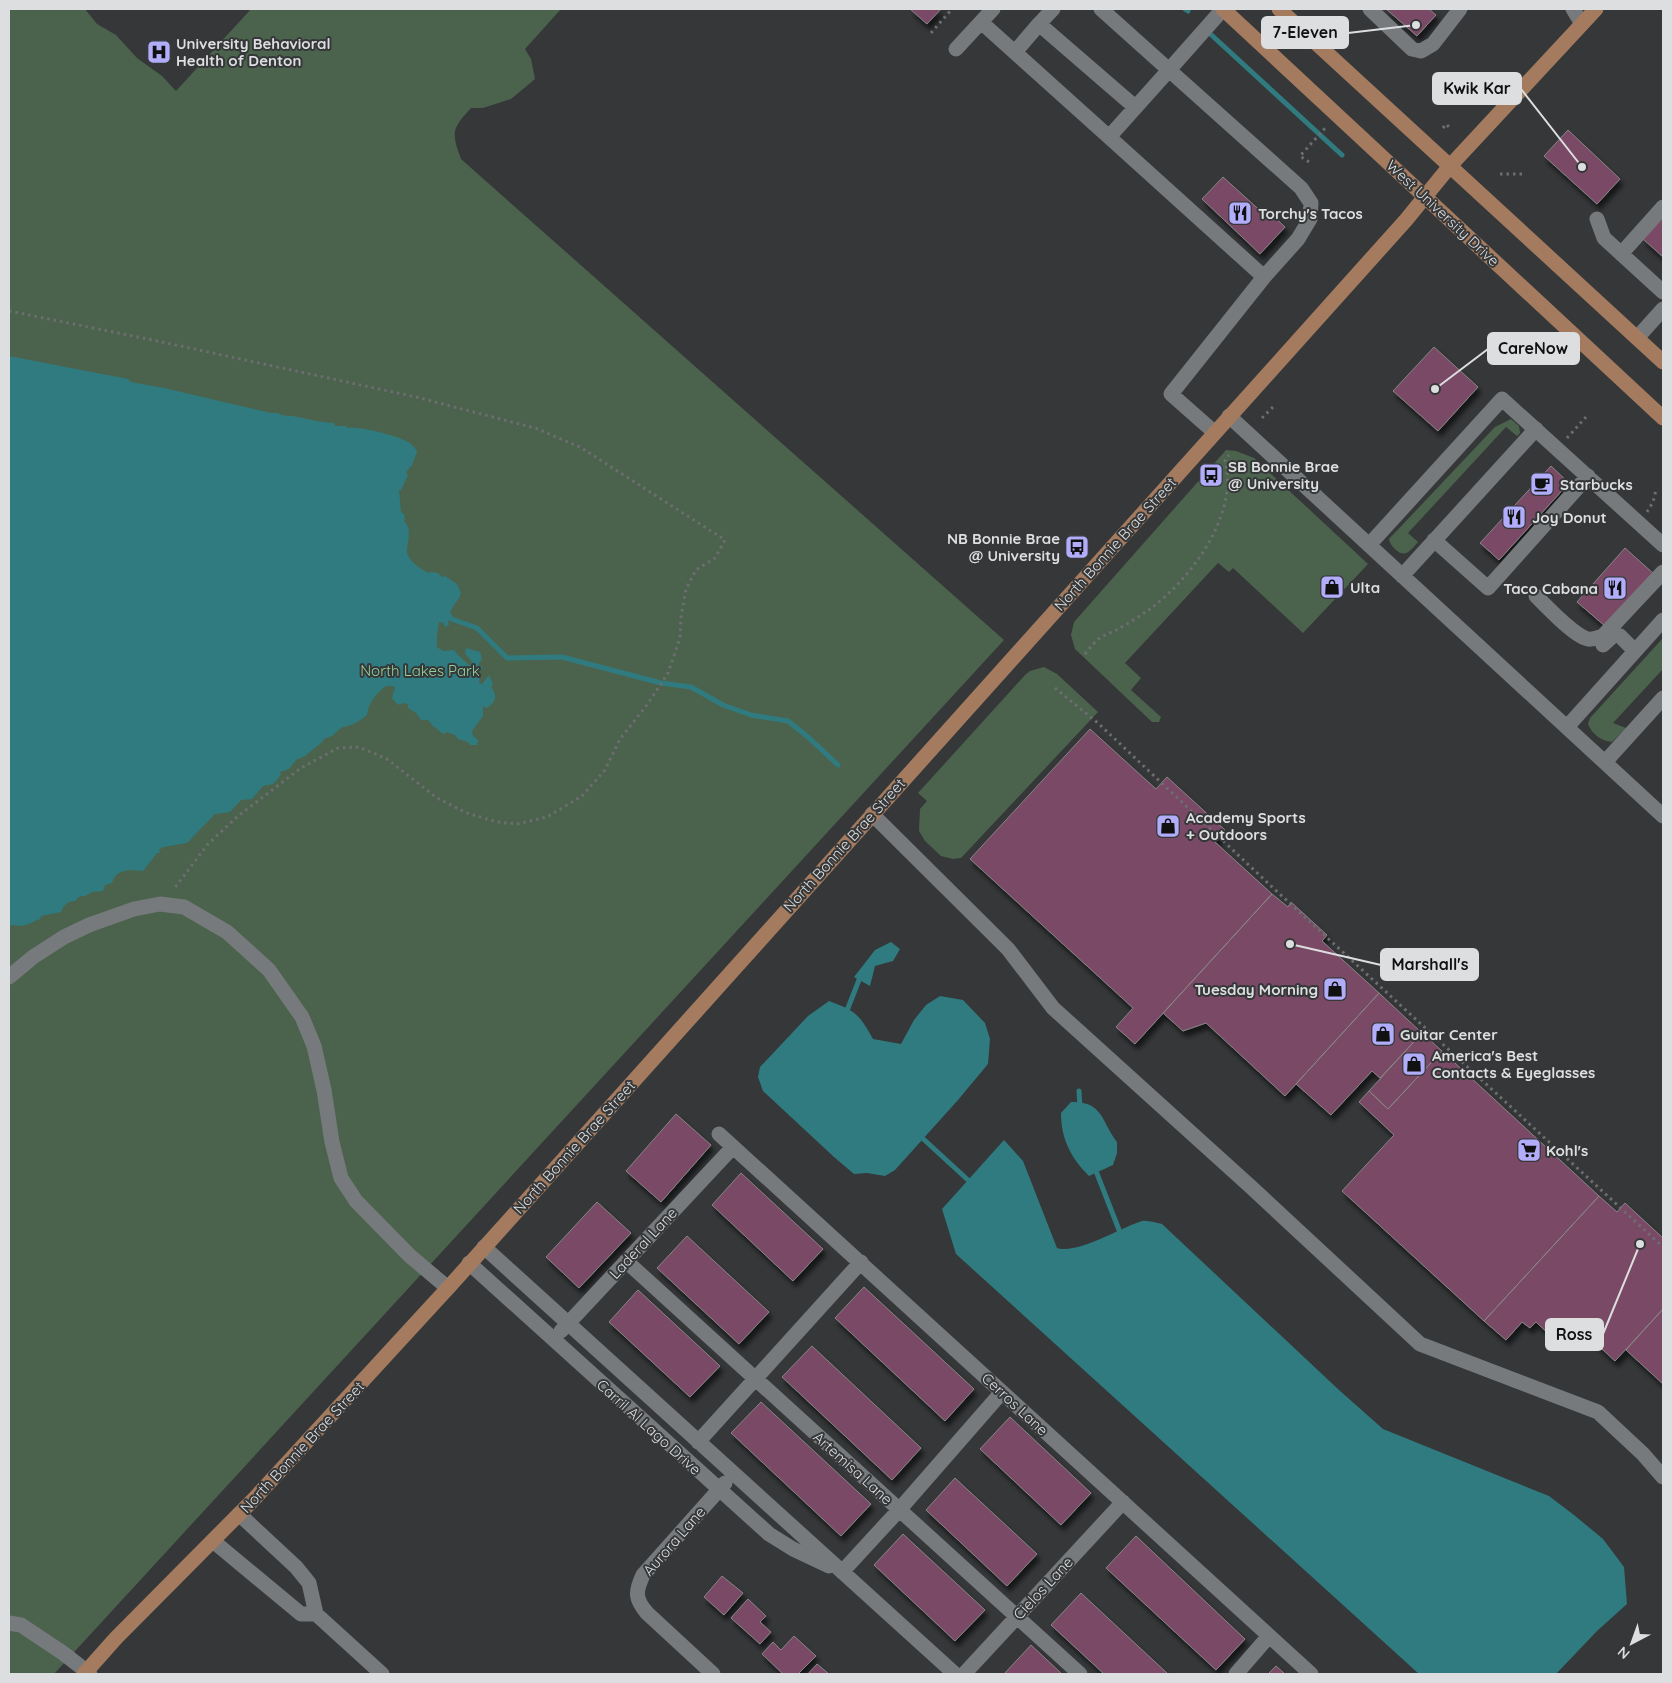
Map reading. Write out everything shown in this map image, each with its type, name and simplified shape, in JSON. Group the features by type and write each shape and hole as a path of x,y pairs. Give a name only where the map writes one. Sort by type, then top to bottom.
{"main road":[{"name":"West University Drive","path":"1223,9 1663,418"},
{"path":"1279,9 1663,362"},
{"name":"North Bonnie Brae Street","path":"87,1673 116,1638 240,1514 448,1288 1426,197 1450,166 1596,9"}],"street":[{"path":"956,49 993,9"},
{"path":"1015,52 1053,9"},
{"path":"1101,9 1301,188 1310,203 1310,220 1298,239 1264,277 1172,394 1214,432"},
{"path":"1109,137 1223,9"},
{"path":"1370,9 1412,49 1421,51 1433,44 1457,10"},
{"path":"1573,9 1582,24"},
{"path":"981,22 1264,277"},
{"path":"1039,24 1135,107"},
{"path":"1621,254 1663,207"},
{"path":"1597,218 1604,238 1663,292"},
{"path":"1637,338 1663,309"},
{"path":"1369,545 1502,399 1663,545"},
{"path":"1230,416 1663,816"},
{"path":"1402,576 1536,429"},
{"path":"1434,540 1488,588 1588,476"},
{"path":"1635,651 1620,636 1615,634 1602,646 1590,647 1579,644 1533,599 1575,632 1588,639 1595,639 1603,636 1663,572"},
{"path":"1567,727 1663,620"},
{"path":"1606,762 1663,698"},
{"path":"872,814 1008,949 1053,1008 1258,1193 1420,1344 1598,1412 1643,1454 1663,1477"},
{"path":"9,978 33,957 64,937 89,925 134,909 160,904 184,907 227,932 268,970 302,1017 314,1046 324,1090 332,1142 342,1178 356,1201 410,1256 448,1288"},
{"name":"Cerros Lane","path":"719,1134 1311,1674"},
{"name":"Laderal Lane","path":"553,1340 732,1147"},
{"name":"Carril Al Lago Drive","path":"484,1248 955,1674"},
{"name":"Artemisa Lane","path":"626,1261 1080,1674"},
{"path":"698,1442 861,1262"},
{"name":"Carril Al Lago Drive","path":"469,1263 769,1534 793,1549 842,1572"},
{"path":"842,1572 1002,1392"},
{"name":"Aurora Lane","path":"713,1674 647,1613 639,1604 637,1595 643,1575 733,1474"},
{"name":"Cielos Lane","path":"964,1674 1123,1502"},
{"path":"240,1514 296,1567 309,1583 316,1614 382,1674"},
{"path":"213,1541 301,1614 316,1614"},
{"path":"9,1623 21,1625 63,1653 87,1673"},
{"path":"1236,1674 1270,1636"}],"path":[{"path":"931,33 952,9"},
{"path":"1443,128 1446,124 1449,127"},
{"path":"1309,162 1300,156 1328,125"},
{"path":"1500,174 1526,174"},
{"path":"9,311 416,397 535,428 580,447 725,540 715,558 696,570 686,590 681,617 680,638 668,673 647,705 620,739 605,770 582,796 547,818 517,824 497,822 468,813 437,798 387,759 359,747 338,748 301,768 232,821 208,844 180,879 174,887 168,905"},
{"path":"1262,418 1273,407"},
{"path":"1557,448 1586,417"},
{"path":"1085,654 1098,639 1135,618 1164,597 1181,581 1202,554 1211,540 1223,510 1228,471 1225,460 1229,454"},
{"path":"1638,522 1653,502 1656,490"},
{"path":"1055,688 1099,724 1663,1247"}],"green space":[{"name":"North Lakes Park","path":"9,9 85,9 97,24 116,35 137,58 162,76 176,91 251,9 561,9 525,49 531,59 535,79 511,99 483,108 471,108 460,121 455,131 455,136 461,159 1004,640 54,1674 9,1674"},
{"path":"1511,419 1519,426 1520,433 1517,436 1506,427 1408,533 1418,542 1413,548 1405,553 1395,549 1389,539 1495,427"},
{"path":"1226,450 1236,451 1254,458 1368,564 1303,633 1233,568 1229,572 1218,563 1125,663 1141,678 1131,690 1161,717 1159,722 1152,722 1075,649 1071,635 1074,622"},
{"path":"1663,638 1663,669 1613,723 1626,728 1612,742 1601,739 1590,728 1588,724 1590,718"},
{"path":"1044,667 1057,674 1098,712 961,858 953,859 941,856 925,841 919,831 920,809 927,801 918,793 1026,674"}],"water":[{"path":"9,356 128,379 131,382 271,413 334,423 335,426 360,428 394,436 411,444 417,452 412,465 406,472 408,475 401,490 399,490 401,512 404,514 404,521 409,532 407,551 409,558 428,573 438,573 457,584 461,593 451,610 450,613 453,616 448,620 449,625 445,627 444,623 439,622 437,647 443,651 454,650 469,665 472,662 465,653 466,648 480,652 482,659 478,665 483,668 476,673 475,677 480,678 479,683 482,684 489,675 493,684 491,687 495,693 494,701 487,708 483,706 483,716 472,731 473,736 478,740 477,745 470,745 468,742 458,739 455,735 447,732 443,734 428,720 421,720 416,713 408,708 408,704 403,703 400,705 396,703 392,698 395,688 393,686 386,686 374,698 365,717 352,725 342,727 332,736 324,739 305,756 296,760 289,769 280,772 281,774 273,784 263,786 252,799 241,800 230,812 215,814 187,843 163,847 159,850 160,853 157,853 143,871 129,870 120,872 112,883 105,885 103,891 80,896 75,901 66,904 61,912 41,916 40,919 22,926 9,926"},
{"path":"891,942 900,949 893,961 875,966 870,986 854,977 875,950"},
{"path":"940,996 963,1000 985,1023 990,1039 988,1064 895,1170 885,1176 867,1173 854,1174 763,1091 758,1077 760,1067 808,1016 829,1001 856,1014 873,1039 901,1044 914,1020 926,1005"},
{"path":"1071,1102 1089,1105 1095,1109 1117,1142 1117,1153 1113,1165 1089,1176 1072,1155 1065,1140 1061,1113"},
{"path":"1004,1140 1023,1161 1057,1248 1075,1248 1142,1221 1162,1224 1383,1429 1549,1496 1574,1515 1603,1539 1624,1567 1627,1604 1597,1631 1556,1674 1419,1674 956,1254 942,1209"}],"building":[{"path":"910,9 941,9 927,24"},
{"path":"1386,9 1429,9 1436,15 1417,36"},
{"path":"1568,130 1620,179 1597,204 1544,156"},
{"name":"Torchy's Tacos","path":"1223,177 1265,215 1268,211 1285,227 1260,254 1202,199"},
{"path":"1663,217 1663,257 1643,239"},
{"path":"1434,347 1478,387 1438,431 1393,391"},
{"path":"1551,466 1569,483 1499,560 1480,543"},
{"name":"Taco Cabana","path":"1625,548 1654,574 1606,627 1577,602"},
{"path":"1090,729 1156,789 1167,777 1225,830 1215,842 1272,894 1135,1044 1116,1027 1133,1008 970,859"},
{"path":"1272,894 1288,907 1291,902 1327,935 1322,941 1379,993 1285,1096 1206,1023 1183,1031 1163,1013"},
{"path":"1379,993 1422,1033 1380,1078 1372,1071 1331,1115 1296,1084"},
{"path":"1422,1033 1442,1051 1388,1109 1369,1091"},
{"path":"1442,1051 1599,1196 1484,1321 1342,1191 1394,1135 1359,1102 1369,1091 1388,1109"},
{"path":"676,1114 711,1145 661,1202 626,1171"},
{"path":"741,1173 823,1249 793,1281 712,1205"},
{"path":"1599,1196 1617,1212 1625,1203 1663,1238 1663,1309 1615,1361 1568,1318 1552,1337 1536,1322 1530,1328 1522,1322 1506,1340 1484,1321"},
{"path":"597,1202 631,1233 579,1288 546,1257"},
{"path":"687,1236 769,1312 739,1344 657,1268"},
{"path":"864,1287 974,1389 945,1421 835,1318"},
{"path":"638,1290 720,1366 690,1397 609,1322"},
{"path":"1663,1309 1663,1384 1626,1350"},
{"path":"812,1346 921,1448 892,1480 782,1377"},
{"path":"761,1402 871,1504 841,1536 731,1433"},
{"path":"1010,1417 1091,1493 1061,1525 980,1449"},
{"path":"955,1478 1037,1554 1007,1586 926,1510"},
{"path":"903,1534 985,1610 955,1641 874,1565"},
{"path":"1136,1536 1245,1639 1216,1670 1106,1568"},
{"path":"722,1576 743,1593 724,1615 704,1597"},
{"path":"1081,1593 1168,1674 1104,1674 1051,1625"},
{"path":"748,1599 766,1616 760,1622 771,1632 760,1644 731,1618"},
{"path":"794,1636 816,1656 798,1674 783,1674 762,1654 773,1642 781,1650"},
{"path":"1031,1645 1062,1674 1004,1674"},
{"path":"817,1664 829,1674 808,1674"},
{"path":"1276,1666 1285,1674 1268,1674"}],"waterway":[{"path":"1206,30 1342,155"},
{"path":"443,616 477,628 507,658 562,657 661,683 691,687 723,705 751,715 788,721 838,765"},
{"path":"846,1013 859,980 863,976"},
{"path":"1079,1091 1080,1108"},
{"path":"919,1135 971,1184"},
{"path":"1094,1166 1121,1235"}],"place":[{"name":"7-Eleven","path":"1416,25"},
{"name":"University Behavioral Health of Denton","path":"159,52"},
{"name":"Kwik Kar","path":"1582,167"},
{"name":"Torchy's Tacos","path":"1240,213"},
{"name":"CareNow","path":"1435,389"},
{"name":"SB Bonnie Brae @ University","path":"1211,475"},
{"name":"Starbucks","path":"1542,484"},
{"name":"Joy Donut","path":"1514,517"},
{"name":"NB Bonnie Brae @ University","path":"1077,547"},
{"name":"Ulta","path":"1332,587"},
{"name":"Taco Cabana","path":"1615,588"},
{"name":"Academy Sports + Outdoors","path":"1168,826"},
{"name":"Marshall's","path":"1290,944"},
{"name":"Tuesday Morning","path":"1335,989"},
{"name":"Guitar Center","path":"1383,1034"},
{"name":"America's Best Contacts & Eyeglasses","path":"1414,1064"},
{"name":"Kohl's","path":"1529,1150"},
{"name":"Ross","path":"1640,1244"}]}
